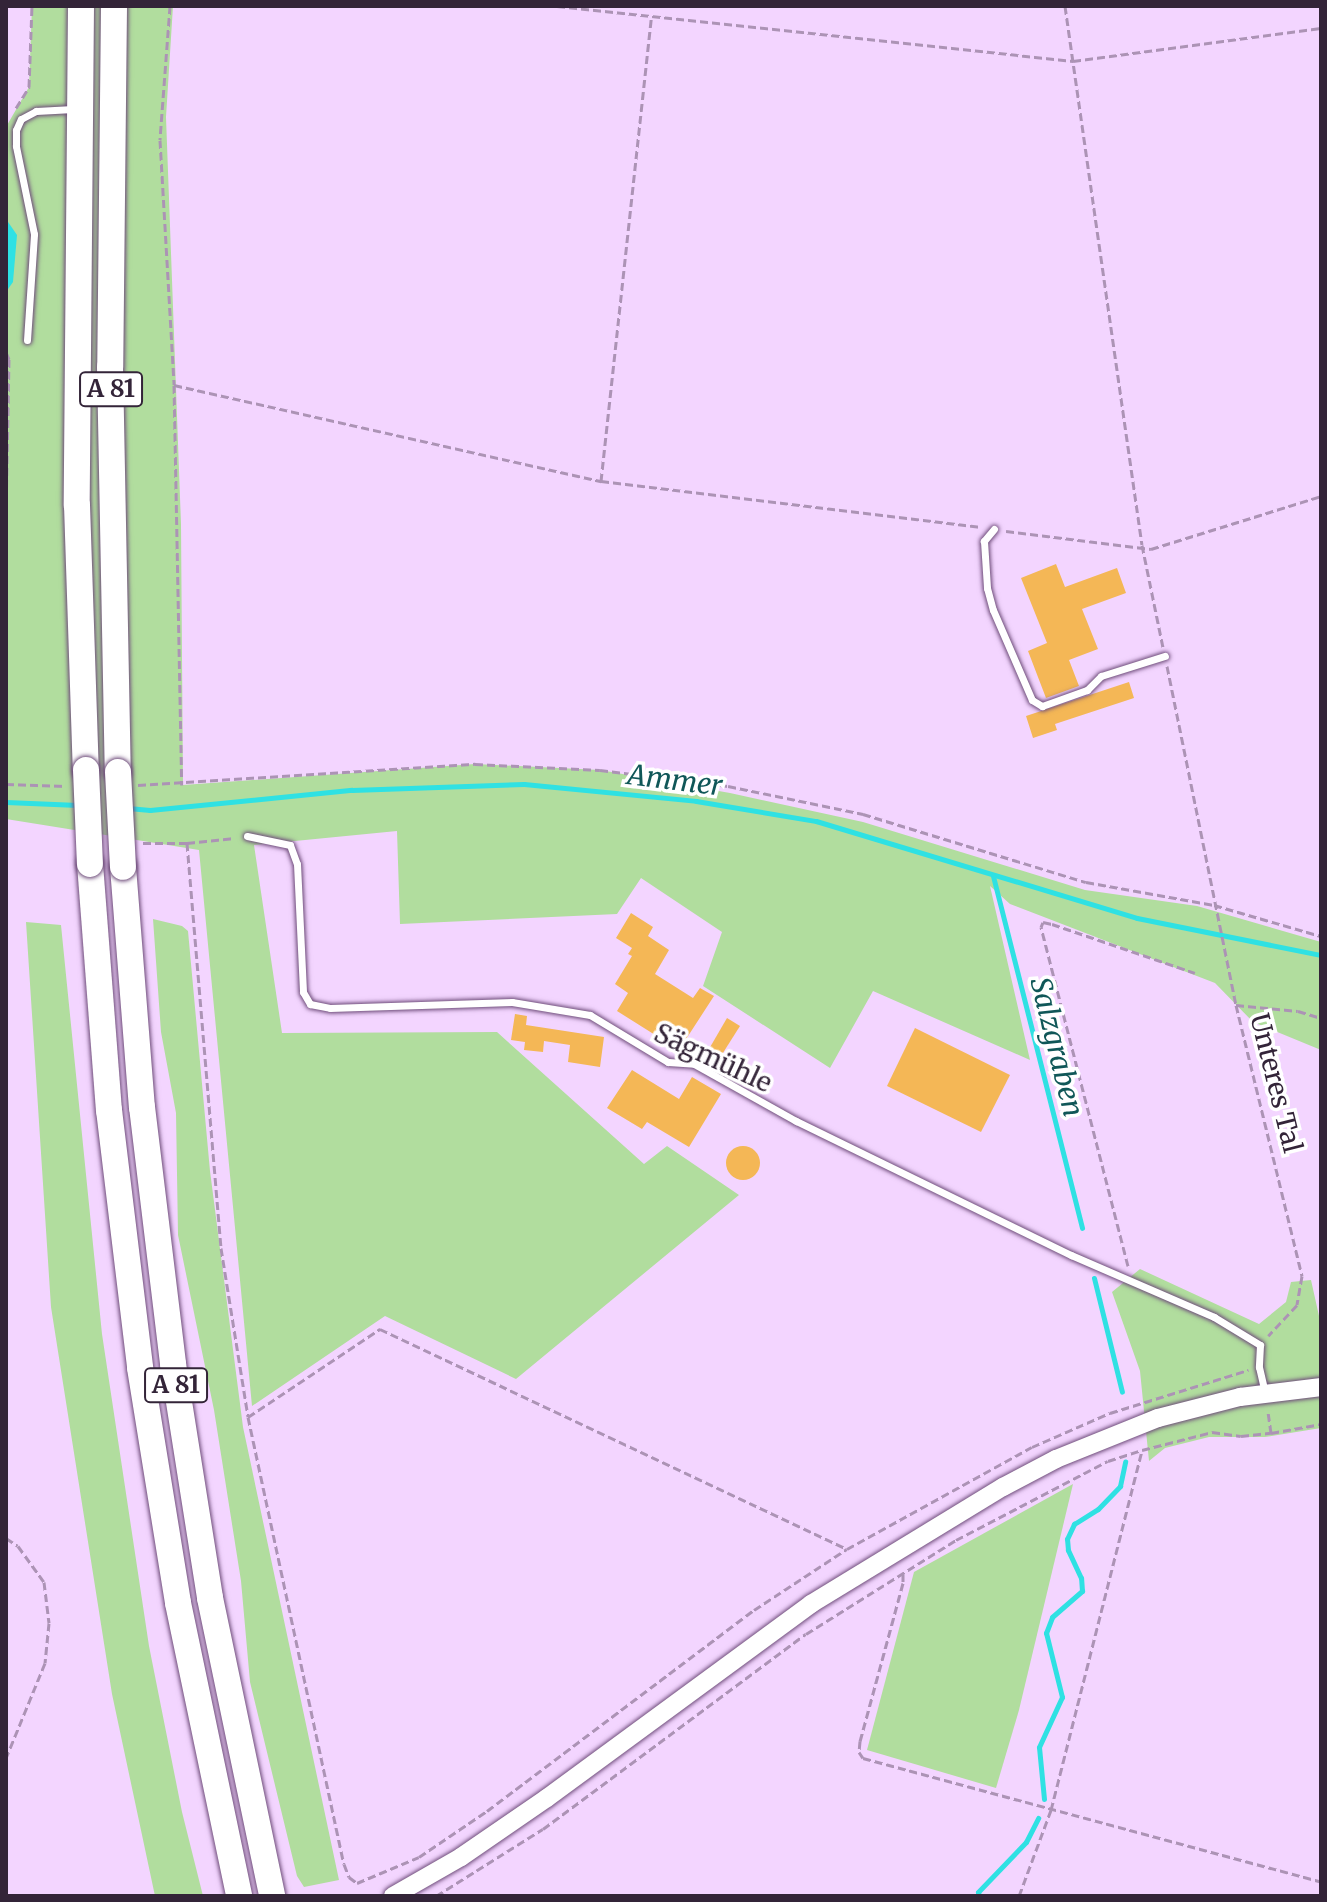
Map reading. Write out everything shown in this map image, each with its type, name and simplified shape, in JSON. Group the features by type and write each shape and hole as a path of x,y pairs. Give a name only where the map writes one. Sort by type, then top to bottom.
{"highway":[{"name":"A 81","path":"81,6 77,505 90,864 109,1110 140,1368 178,1603 239,1896"},
{"name":"A 81","path":"114,6 111,413 118,772 142,1107 173,1364 210,1598 272,1896"}],"street":[{"path":"393,1896 461,1857 547,1798 811,1604 1003,1487 1056,1459 1158,1418 1265,1393 1321,1387"}],"lane":[{"path":"27,340 34,234 16,146 16,130 21,119 36,111 79,108"},
{"path":"994,529 984,541 987,588 993,610 1032,700 1042,706 1087,690 1101,676 1165,656"},
{"name":"Sägmühle","path":"247,836 290,845 297,864 303,992 310,1004 330,1008 512,1002 590,1015 668,1062 694,1064 796,1121 1132,1282 1214,1317 1260,1345"},
{"path":"1260,1345 1259,1367 1265,1393"}],"path":[{"path":"14,110 29,87 32,6"},
{"path":"170,6 160,140 174,385 182,785 475,764 600,770 728,786 863,814 1086,882 1214,905 1321,936"},
{"path":"557,6 1073,61 1321,28"},
{"name":"Unteres Tal","path":"1065,6 1142,545 1227,965 1302,1276 1297,1305 1260,1345"},
{"path":"601,481 651,17"},
{"path":"6,352 9,359 6,509"},
{"path":"174,385 601,481 1142,545 1151,549 1321,496"},
{"path":"247,836 187,843 221,1248 248,1417 349,1877 357,1883 373,1879 419,1857 445,1839"},
{"path":"1132,1282 1041,927 1043,922 1052,924 1195,973"},
{"path":"1236,1005 1282,1009 1321,1018"},
{"path":"248,1417 380,1329 847,1549"},
{"path":"1265,1393 1271,1433"},
{"path":"436,1896 543,1829 795,1643 903,1574 1054,1487 1108,1461 1212,1432 1241,1436 1321,1424"},
{"path":"1019,1896 1051,1810 1142,1450"},
{"path":"6,1538 18,1546 44,1582 49,1623 45,1663 6,1758"},
{"path":"903,1574 859,1752 874,1761 1321,1882"}],"shaded area":[{"path":"32,6 173,6 166,117 181,524 183,785 475,764 600,770 730,793 863,822 1085,890 1197,906 1321,942 1321,1050 1253,1022 1215,983 1010,904 990,886 1030,1060 873,991 830,1068 703,986 722,932 641,878 617,914 400,924 397,831 254,845 282,1033 497,1032 644,1164 667,1146 739,1195 516,1379 385,1316 252,1406 199,850 6,819 6,127 29,87"},
{"path":"6,219 17,235 13,282 6,292"},
{"path":"153,919 182,926 188,931 210,1171 243,1427 339,1880 304,1887 297,1876 250,1682 241,1581 214,1410 178,1235 176,1113 161,1032"},
{"path":"26,922 61,925 102,1334 149,1646 182,1812 203,1896 155,1896 112,1694 51,1307"},
{"path":"1140,1269 1259,1324 1286,1302 1291,1282 1311,1280 1321,1325 1321,1428 1265,1437 1209,1437 1165,1448 1149,1461 1140,1371 1112,1292"},
{"path":"1073,1484 1019,1710 996,1788 867,1750 914,1572"}],"building":[{"path":"1056,564 1065,587 1117,568 1126,593 1082,609 1098,649 1069,660 1079,686 1046,698 1028,651 1047,643 1021,578"},
{"path":"1129,682 1134,698 1055,724 1057,730 1033,738 1026,716"},
{"path":"631,913 653,927 648,936 669,950 655,974 693,998 700,988 714,996 679,1050 617,1011 628,993 615,984 632,956 628,954 632,948 616,938"},
{"path":"515,1014 527,1016 526,1025 604,1037 600,1067 568,1062 570,1045 544,1041 543,1052 524,1050 525,1042 511,1040"},
{"path":"727,1018 740,1026 721,1056 709,1049"},
{"path":"915,1028 1010,1075 981,1132 887,1086"},
{"path":"632,1070 679,1099 692,1077 721,1094 689,1147 647,1122 642,1129 607,1108"},
{"path":"743,1146 755,1151 760,1163 755,1175 743,1180 731,1175 726,1163 731,1151"}],"waterway":[{"name":"Ammer","path":"128,808 150,810 352,790 524,784 696,801 816,821 1137,918 1321,955"},
{"name":"Ammer","path":"6,802 78,805"},
{"name":"Salzgraben","path":"993,876 1082,1228"},
{"name":"Salzgraben","path":"1094,1278 1122,1392"},
{"name":"Salzgraben","path":"1044,1799 1039,1747 1062,1697 1046,1633 1052,1617 1082,1591 1081,1578 1068,1550 1067,1539 1074,1524 1098,1509 1120,1486 1125,1462"},
{"name":"Salzgraben","path":"979,1896 978,1892 1026,1842 1038,1818"}]}
